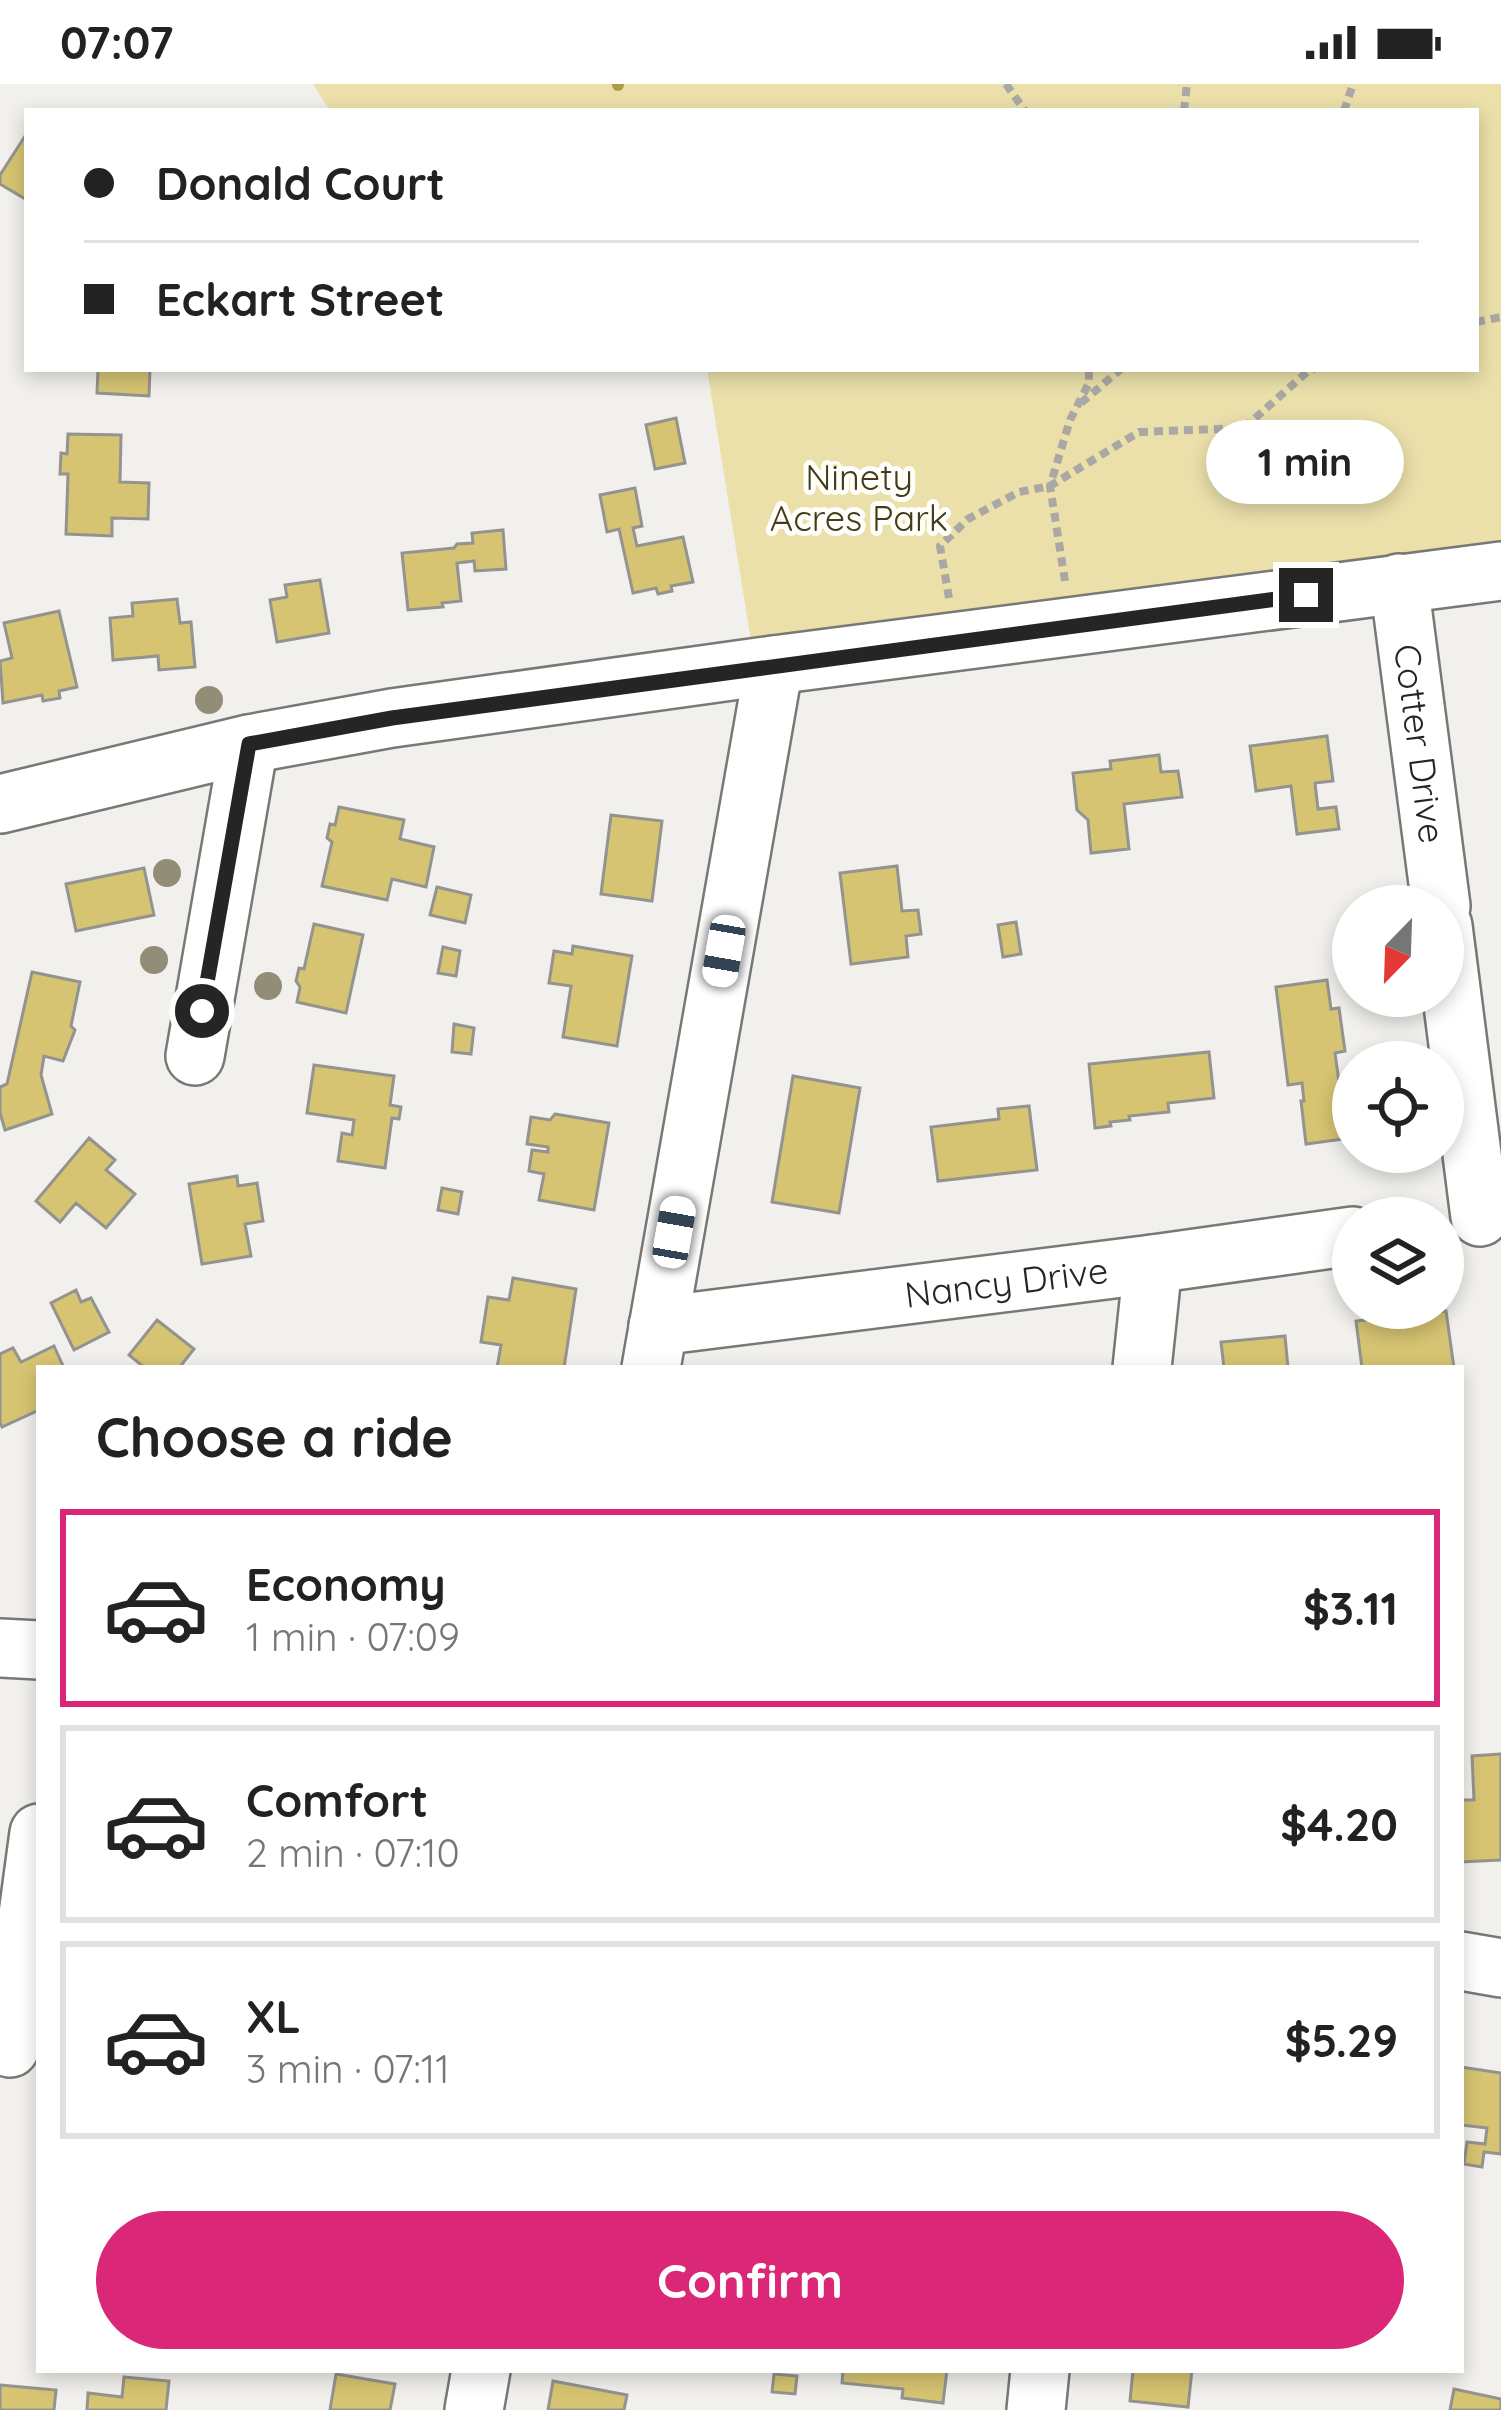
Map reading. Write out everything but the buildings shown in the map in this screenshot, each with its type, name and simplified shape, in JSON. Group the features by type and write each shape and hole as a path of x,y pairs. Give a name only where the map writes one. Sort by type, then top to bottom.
{"street":[{"path":"0,804 249,744 392,718 1501,571"},
{"name":"Cotter Drive","path":"1399,583 1438,885"},
{"path":"654,1347 774,665"},
{"path":"195,1056 249,744"},
{"path":"1453,1017 1475,1218"},
{"name":"Nancy Drive","path":"654,1347 1332,1239"},
{"path":"1142,1365 1153,1264"},
{"path":"0,1648 36,1650"},
{"path":"10,2048 36,1855"},
{"path":"1464,1961 1501,1968"},
{"path":"474,2410 480,2373"},
{"path":"1036,2410 1040,2373"}],"path":[{"path":"1073,626 1049,486 1089,383 1089,372"},
{"path":"1078,406 1117,372"},
{"path":"956,641 940,546 968,519 1019,492 1049,486 1139,432 1244,428 1307,372"}],"green space":[{"name":"Ninety Acres Park","path":"313,84 1501,84 1501,546 751,641 707,372 1479,372 1479,108 328,108"}],"route":[{"path":"202,1011 249,744 392,718 1306,595"}]}
